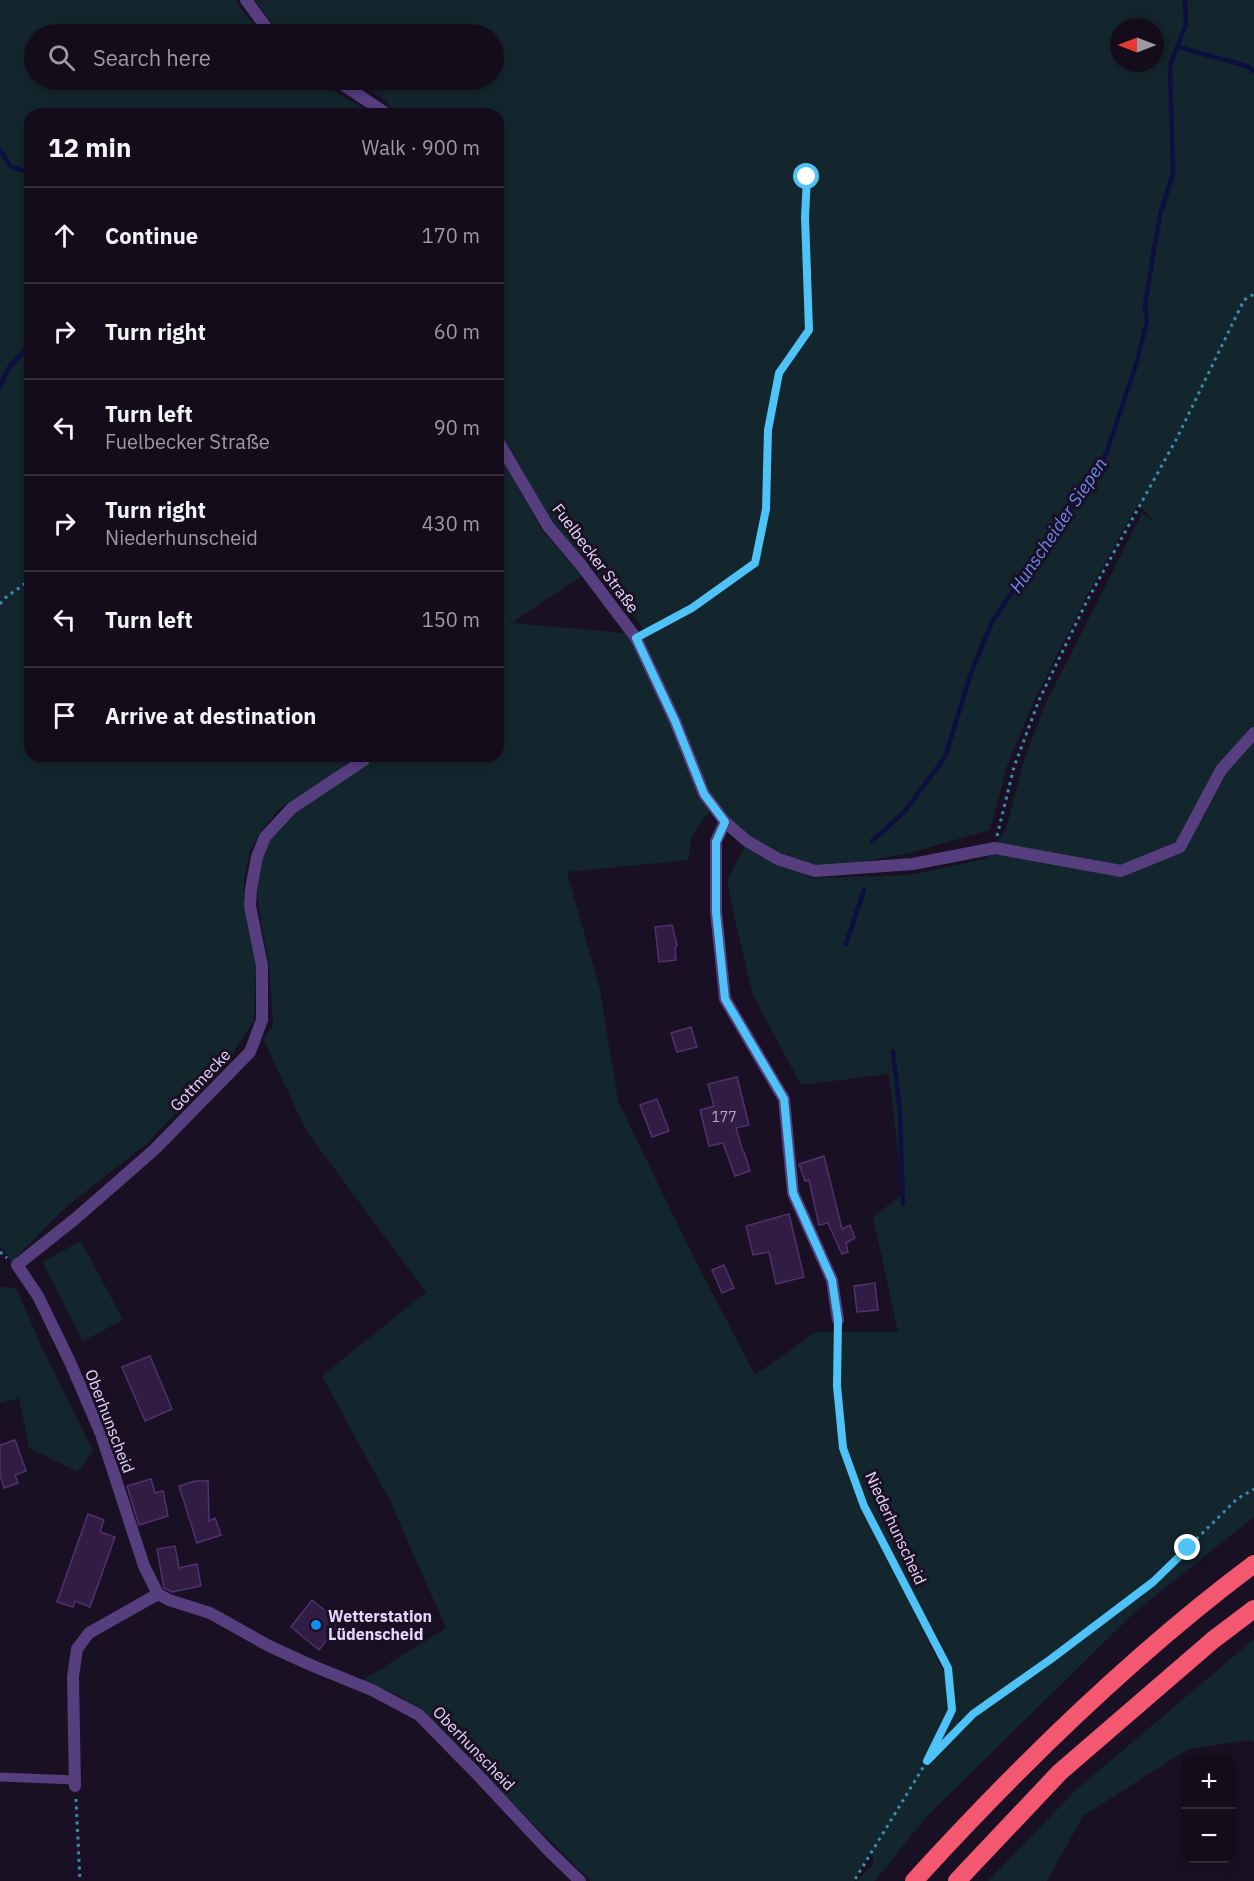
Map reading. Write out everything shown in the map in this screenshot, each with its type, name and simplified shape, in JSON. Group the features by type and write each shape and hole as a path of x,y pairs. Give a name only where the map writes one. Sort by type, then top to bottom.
{"highway":[{"path":"914,1881 951,1840 1072,1718 1214,1594 1254,1564"},
{"path":"957,1881 1060,1772 1213,1640 1254,1610"}],"street":[{"path":"246,0 264,24"},
{"path":"351,90 378,108"},
{"name":"Fuelbecker Straße","path":"504,451 548,526 581,565 636,638 675,721 704,794 725,822 747,841 778,859 815,871 913,864 994,848 1121,871 1180,848 1221,770 1254,733"},
{"name":"Gottmecke","path":"17,1265 75,1219 154,1150 250,1052 262,1020 262,966 250,906 250,889 257,857 265,837 292,808 361,762"},
{"path":"725,822 716,842 716,912 725,999 784,1099 793,1193 832,1280 838,1320"},
{"name":"Oberhunscheid","path":"17,1265 38,1296 101,1434 144,1566 158,1594 169,1600 210,1612 269,1646 372,1690 419,1715 580,1881"},
{"path":"75,1783 73,1677 77,1649 89,1633 158,1594"}],"lane":[{"path":"0,1777 75,1783"}],"path":[{"path":"636,638 692,608 755,563 766,509 768,430 779,373 809,330 805,217 807,177"},
{"path":"994,848 1014,767 1039,700 1087,601 1177,438 1244,300 1254,294"},
{"path":"0,604 24,584"},
{"name":"Niederhunscheid","path":"838,1320 837,1386 843,1448 864,1506 948,1668 952,1710 927,1761 854,1881"},
{"path":"927,1761 973,1714 1153,1582 1237,1499 1254,1489"},
{"path":"75,1783 80,1881"}],"shaded area":[{"path":"0,0 235,0 253,24 24,24 24,90 332,90 363,108 24,108 24,762 347,762 279,809 260,833 250,851 244,879 244,901 256,967 254,1020 229,1060 146,1144 66,1207 12,1262 0,1246"},
{"path":"255,0 1254,0 1254,1517 1136,1611 928,1815 875,1881 856,1881 873,1865 873,1849 854,1881 591,1881 422,1714 400,1696 363,1680 446,1628 390,1501 322,1376 426,1292 307,1132 263,1039 273,1026 269,967 257,888 262,857 269,842 289,819 317,797 371,762 504,762 504,463 542,530 582,576 511,623 647,635 552,521 504,438 504,108 392,108 370,90 504,90 504,24 272,24","holes":["1138,504 1154,522 1142,513 1045,705 1022,766 1006,829 985,859 910,875 812,878 755,846 815,871 909,853 990,830 1008,763 1036,697 1086,597","713,807 747,841 727,880 753,995 801,1085 889,1074 903,1194 873,1217 898,1332 816,1332 755,1375 691,1252 618,1101 600,989 567,872 688,860 692,835","877,1531 948,1668 950,1685"]},
{"path":"81,1241 123,1320 83,1341 42,1262"},
{"path":"0,1287 16,1288 46,1356 93,1451 78,1472 29,1448 19,1398 0,1403"},
{"path":"1254,1639 1254,1742 1249,1740 1188,1749 1083,1816 1047,1881 988,1881 1076,1790"}],"building":[{"path":"672,925 677,945 676,960 659,962 655,927"},
{"path":"691,1027 697,1047 677,1052 671,1033"},
{"path":"737,1077 749,1125 736,1128 750,1171 735,1176 723,1143 709,1146 700,1110 714,1106 708,1084"},
{"path":"657,1099 669,1131 652,1137 640,1105"},
{"path":"824,1156 842,1229 850,1225 855,1238 846,1243 848,1252 842,1254 828,1223 819,1225 809,1180 805,1181 799,1164"},
{"path":"789,1214 804,1277 776,1284 769,1252 753,1255 746,1226"},
{"path":"724,1265 734,1288 722,1293 712,1270"},
{"path":"875,1283 878,1310 857,1312 854,1286"},
{"path":"150,1356 172,1409 145,1421 122,1367"},
{"path":"15,1440 26,1471 15,1475 18,1483 4,1488 0,1475 0,1445"},
{"path":"151,1479 155,1493 163,1491 168,1516 139,1525 127,1486"},
{"path":"195,1481 208,1481 209,1521 215,1518 221,1535 197,1543 179,1486"},
{"path":"88,1514 104,1520 100,1532 115,1537 90,1607 75,1601 73,1607 57,1602"},
{"path":"175,1546 179,1568 197,1564 201,1586 172,1592 164,1588 157,1549"},
{"name":"Wetterstation Lüdenscheid","path":"312,1600 340,1623 319,1650 291,1627"}],"waterway":[{"name":"Hunscheider Siepen","path":"872,841 904,812 945,757 971,673 992,622 1106,454 1136,365 1147,321 1145,306 1155,243 1161,212 1173,173 1170,66 1186,24 1185,0"},
{"path":"1178,47 1247,66 1254,71"},
{"name":"Gottmecke","path":"0,150 10,166 24,171"},
{"name":"Gottmecke","path":"0,386 8,369 24,351"},
{"name":"Hunscheider Siepen","path":"846,944 864,890"},
{"name":"Hunscheider Siepen","path":"893,1052 900,1112 903,1204"}],"place":[{"name":"Wetterstation Lüdenscheid","path":"316,1625"}],"route":[{"path":"807,177 805,217 809,330 779,373 768,430 766,509 755,563 692,608 636,638 675,721 704,794 725,822 716,842 716,912 725,999 784,1099 793,1193 832,1280 838,1320 837,1386 843,1448 864,1506 948,1668 952,1710 927,1761 973,1714 1153,1582 1188,1548"}]}
